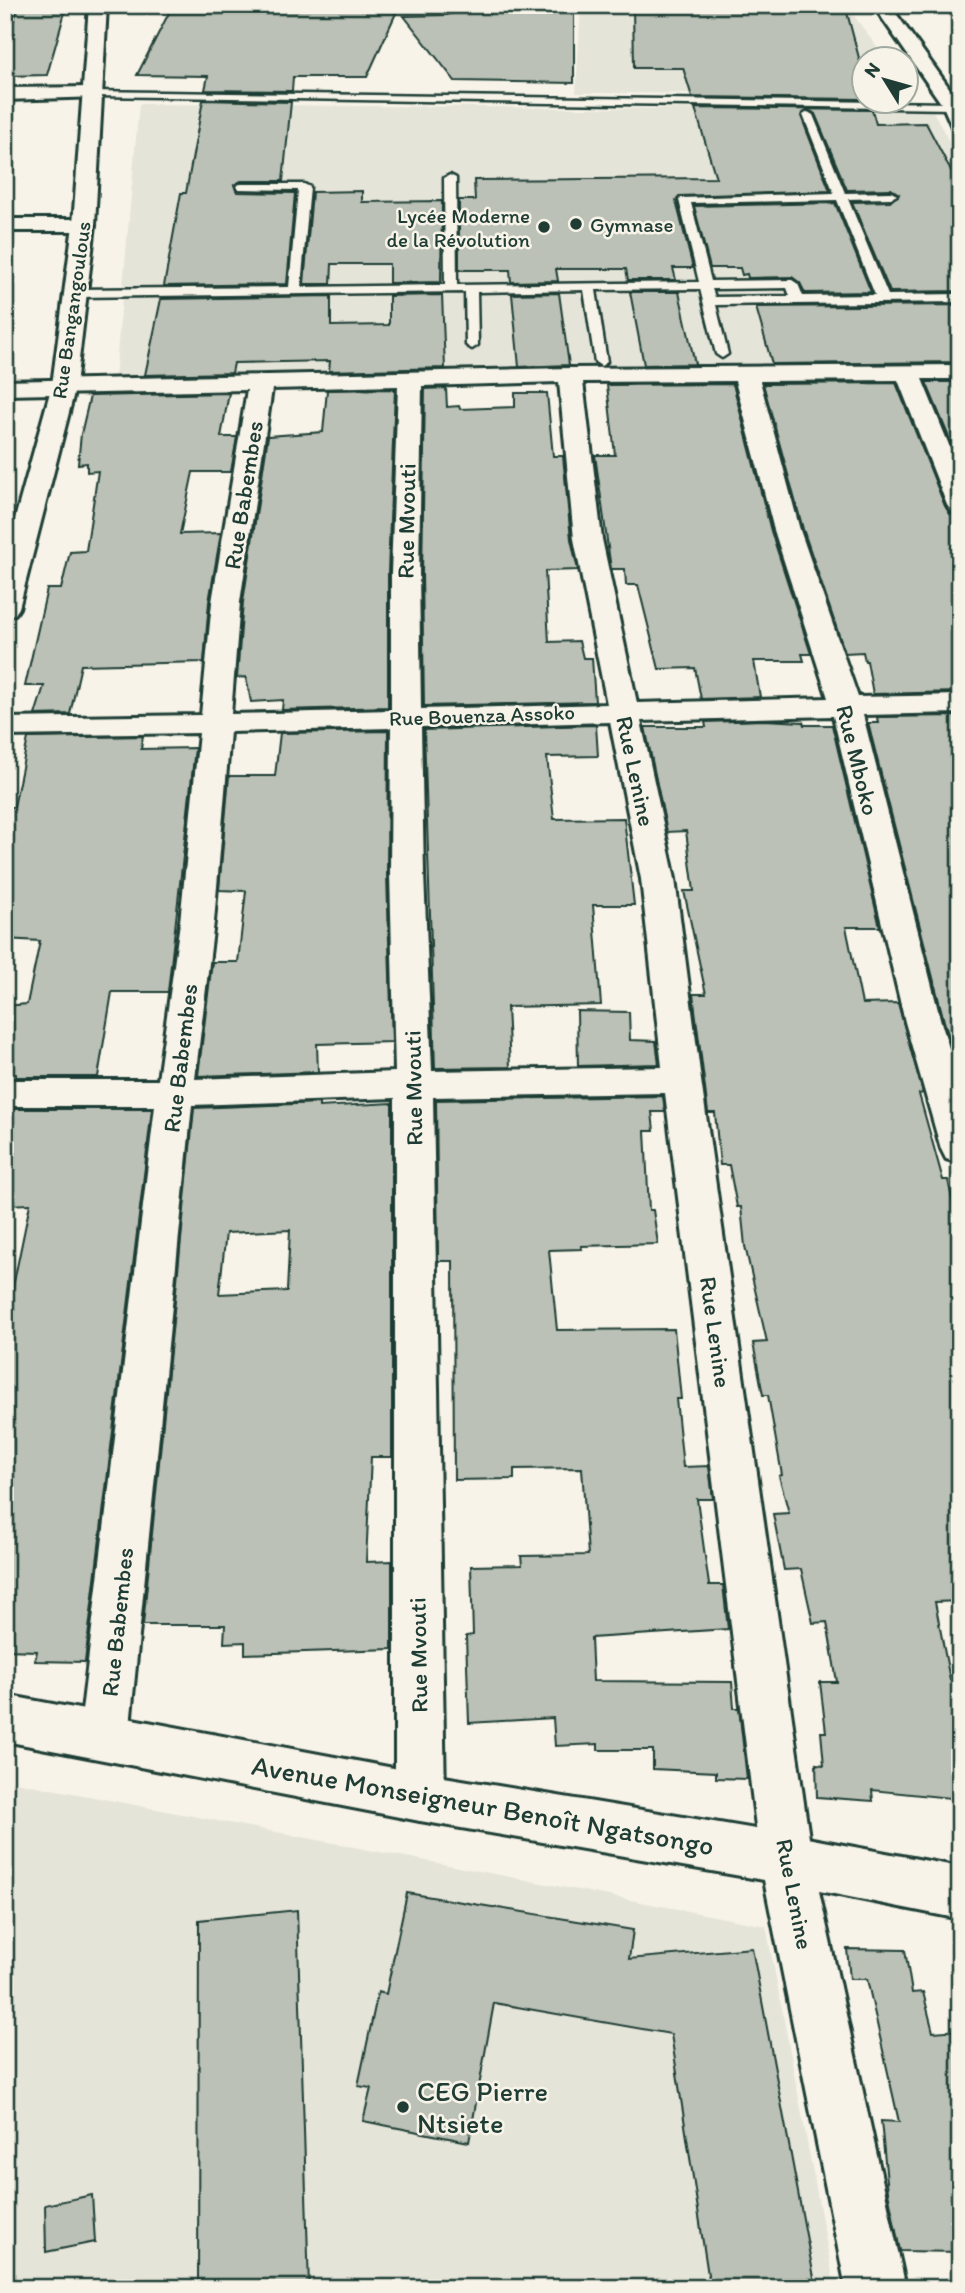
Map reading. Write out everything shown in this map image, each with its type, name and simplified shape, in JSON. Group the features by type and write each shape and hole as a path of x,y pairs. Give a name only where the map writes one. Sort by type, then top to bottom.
{"street":[{"name":"Rue Bangangoulous","path":"5,608 64,385 78,293 98,5"},
{"path":"881,5 956,107 960,125"},
{"path":"5,94 93,93"},
{"path":"5,225 84,225"},
{"path":"5,388 410,379 585,368 746,374 960,372"},
{"name":"Rue Lenine","path":"585,368 588,539 658,879 682,1080 786,1858 877,2288"},
{"name":"Rue Mboko","path":"746,374 787,530 846,706 923,1022 960,1149"},
{"path":"908,374 960,505"},
{"name":"Rue Mvouti","path":"410,379 405,573 405,718 407,874 415,1084 420,1797"},
{"name":"Rue Babembes","path":"104,1736 175,1093 197,922 226,602 261,382"},
{"name":"Rue Bouenza Assoko","path":"5,727 214,725 624,711 960,704"},
{"path":"5,1093 175,1093 415,1084 682,1080"},
{"name":"Avenue Monseigneur Benoît Ngatsongo","path":"5,1718 420,1797 786,1858 960,1893"}],"lane":[{"path":"93,93 956,107"},
{"path":"808,115 883,299"},
{"path":"450,178 452,288"},
{"path":"241,187 304,187 295,290"},
{"path":"722,355 685,200 891,195"},
{"path":"345,289 344,303 589,286 792,284 798,300"},
{"path":"585,368 589,286"},
{"path":"78,293 452,288 472,294"},
{"path":"472,294 472,345"},
{"path":"710,301 960,298"}],"shaded area":[{"path":"581,5 846,5 876,46 850,46 850,95 576,93"},
{"name":"Lycée Moderne de la Révolution","path":"139,104 850,110 850,116 920,116 920,111 933,111 960,163 960,362 115,377"},
{"name":"CEG Pierre Ntsiete","path":"5,1780 766,1926 835,2288 5,2288"}],"building":[{"path":"19,5 67,5 47,75 5,76 5,46"},
{"path":"173,5 372,5 396,13 367,77 293,77 292,91 205,90 208,76 137,75"},
{"path":"488,5 574,5 574,83 455,81 404,16 446,15"},
{"path":"633,5 845,5 856,46 850,46 850,99 692,97 683,68 634,68"},
{"path":"203,100 291,102 283,181 241,181 234,185 237,192 295,193 287,284 164,286 181,193 186,193"},
{"path":"695,108 850,110 850,116 874,116 876,124 926,123 960,188 960,291 890,292 852,202 891,201 899,194 891,189 847,190 815,114 809,110 801,116 830,191 679,196 676,201 693,268 673,268 676,280 628,280 626,269 556,269 558,281 511,282 510,270 459,270 459,200 475,200 474,180 716,178"},
{"path":"362,191 362,202 442,201 441,282 389,283 389,264 332,264 331,284 304,284 312,192"},
{"path":"835,203 871,292 805,293 800,283 792,277 748,278 747,274 742,275 740,268 710,268 694,206"},
{"path":"630,292 679,292 695,364 644,365"},
{"path":"559,293 569,365 519,367 512,294"},
{"path":"442,295 445,368 329,371 330,361 234,363 232,373 145,375 161,299 331,296 331,326 389,325 389,296"},
{"path":"960,305 960,362 772,364 756,307"},
{"path":"926,382 960,382 960,464"},
{"path":"896,383 945,506 950,514 960,515 960,692 873,694 863,652 845,653 803,529 763,384"},
{"path":"733,384 771,531 811,654 802,654 804,661 754,661 760,697 701,699 695,668 659,669 638,585 626,585 625,569 611,569 595,455 615,455 607,385"},
{"path":"446,388 447,407 459,406 460,409 515,407 515,393 547,393 553,456 563,456 571,539 578,570 545,571 549,642 579,641 583,658 592,658 595,702 424,706 422,573 425,389"},
{"path":"395,389 388,573 388,707 282,710 283,700 251,702 246,677 237,678 243,602 268,436 323,432 327,390"},
{"path":"229,393 221,437 237,437 231,472 193,472 180,534 221,533 209,602 204,662 81,665 70,714 35,715 44,686 25,686 47,589 61,589 70,552 86,551 98,471 87,472 87,463 78,464 81,434 90,396"},
{"path":"960,716 960,1074 868,723 878,723 877,717"},
{"path":"764,720 832,725 880,927 846,927 862,1004 898,1003 923,1093 919,1094 943,1180 948,1180 960,1237 960,1601 935,1602 950,1680 955,1680 960,1707 960,1799 872,1790 873,1801 817,1797 816,1764 824,1765 821,1732 826,1732 820,1682 837,1682 827,1622 813,1623 801,1569 784,1570 773,1514 789,1513 779,1476 782,1475 768,1395 763,1395 753,1343 767,1342 745,1246 741,1207 737,1207 729,1165 720,1165 715,1113 708,1113 693,994 706,994 684,891 694,891 686,831 667,832 645,727 706,727 705,722"},
{"path":"596,725 598,756 547,757 554,819 624,818 634,905 593,905 601,1005 507,1007 510,1067 435,1068 424,730"},
{"path":"388,731 387,874 392,1042 317,1044 318,1072 198,1076 212,962 238,962 246,891 219,890 229,776 275,776 280,733"},
{"path":"143,736 141,749 195,748 168,992 112,992 98,1077 16,1077 16,1074 5,1074 5,1006 27,1004 40,941 5,939 5,807 14,807 28,738"},
{"path":"577,1011 629,1012 630,1040 656,1041 659,1064 578,1066"},
{"path":"663,1096 665,1112 652,1112 654,1131 645,1131 649,1210 653,1210 658,1244 581,1246 582,1249 549,1250 557,1330 674,1329 681,1399 676,1399 683,1467 709,1466 713,1499 697,1499 709,1585 723,1585 728,1629 591,1638 593,1681 732,1682 734,1708 739,1708 747,1779 716,1778 716,1772 653,1769 653,1750 598,1750 598,1744 555,1746 553,1718 469,1723 466,1636 473,1635 471,1566 522,1565 521,1556 588,1555 582,1468 514,1469 514,1479 454,1480 453,1261 438,1261 436,1100"},
{"path":"319,1103 319,1107 392,1103 392,1457 371,1457 366,1562 392,1561 392,1649 245,1654 245,1642 224,1643 225,1625 143,1625 194,1108","holes":["290,1230 287,1291 219,1294 226,1233"]},
{"path":"10,1109 152,1109 85,1662 35,1661 37,1651 5,1650 5,1311 8,1311 30,1204 5,1205 5,1132"},
{"path":"407,1893 633,1930 629,1959 752,1948 816,2288 710,2288 671,2034 494,2003 469,2142 363,2121 371,2088 358,2086 378,1992 386,1994"},
{"path":"297,1910 309,2288 198,2288 199,1920"},
{"path":"847,1949 905,1950 912,1993 923,1992 933,2032 960,2030 960,2252 900,2251 888,2192 881,2121 899,2122 867,1979 850,1979"},
{"path":"92,2195 95,2242 46,2252 45,2205"}],"place":[{"name":"Gymnase","path":"576,224"},
{"name":"Lycée Moderne de la Révolution","path":"544,227"},
{"name":"CEG Pierre Ntsiete","path":"403,2107"}]}
